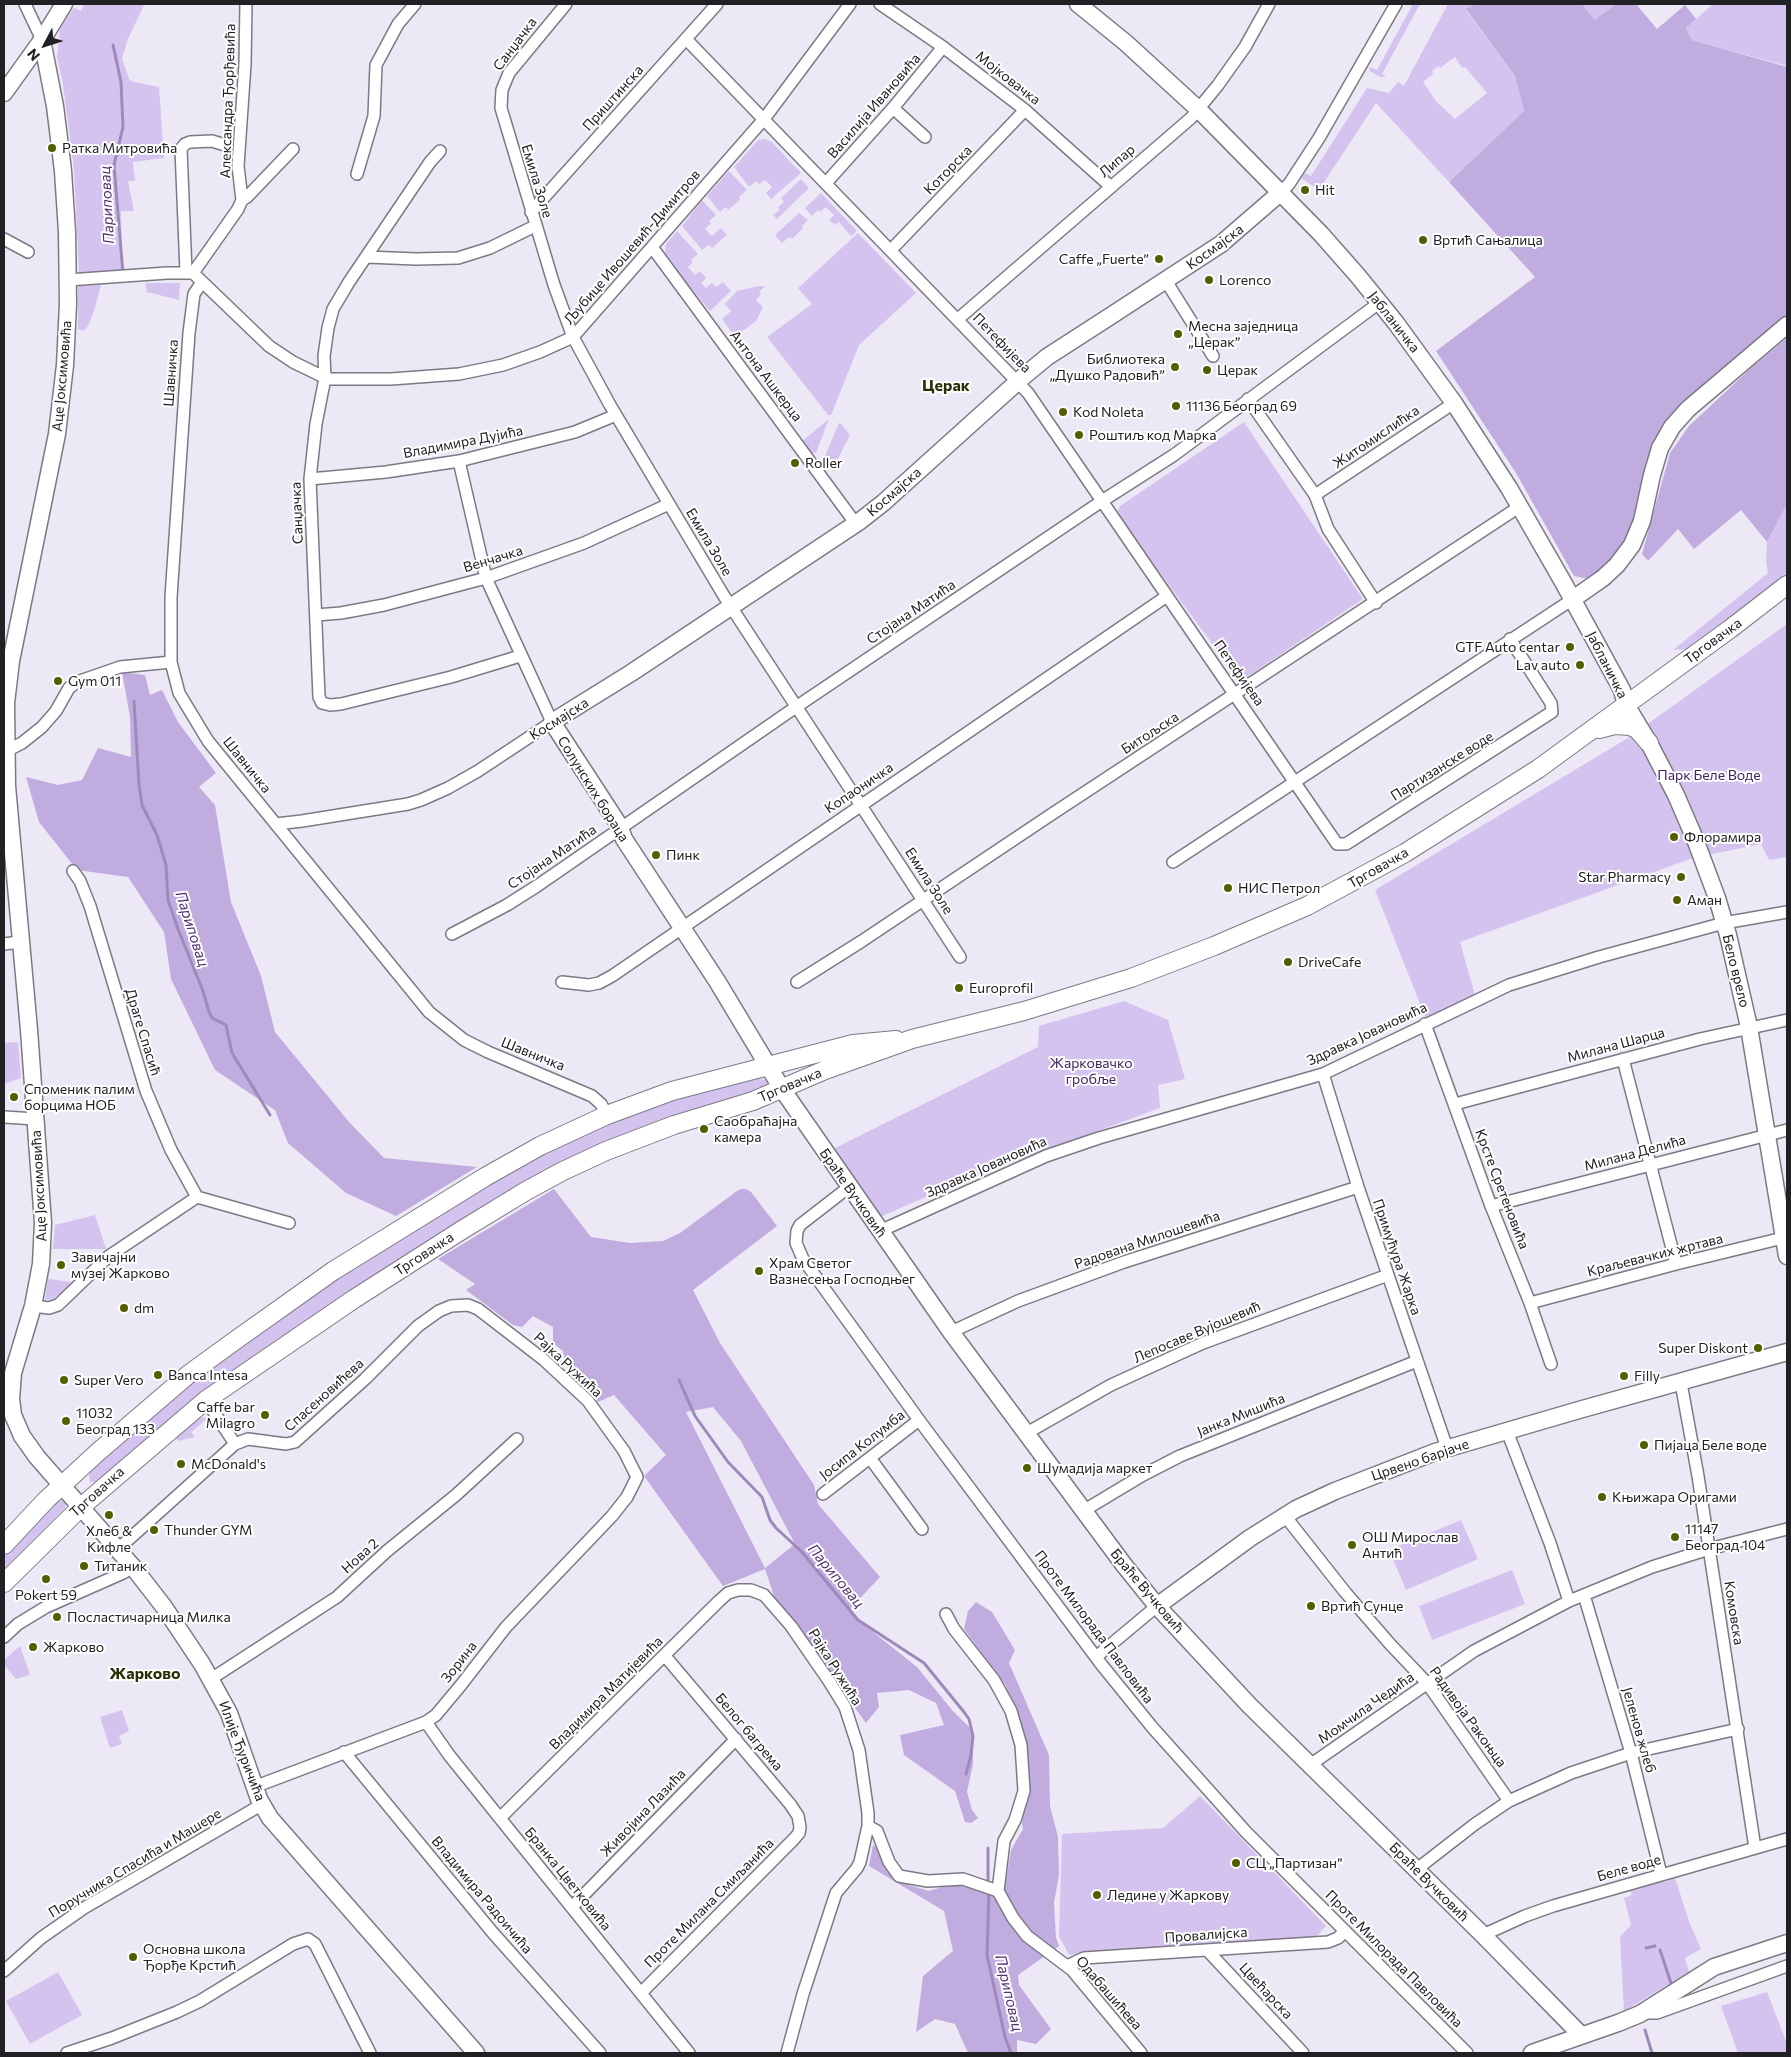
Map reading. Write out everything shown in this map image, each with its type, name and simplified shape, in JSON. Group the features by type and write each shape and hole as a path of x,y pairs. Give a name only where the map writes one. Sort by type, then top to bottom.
{"main road":[{"name":"Трговачка","path":"4,1583 80,1507 206,1400 274,1352 526,1191 563,1171 637,1138 753,1101 825,1070 912,1039 1024,1011 1130,978 1214,946 1296,911 1368,875 1526,778 1787,585"},
{"path":"1593,730 1616,725 1630,726 1638,729 1649,743"},
{"name":"Трговачка","path":"4,1545 61,1486 189,1374 303,1292 390,1235 540,1146 607,1114 672,1091 853,1044 912,1039"}],"street":[{"name":"Аце Јоксимовића","path":"26,4 42,40 48,65 61,148 67,232 68,280 65,364 57,434 12,661 5,712 12,943 36,1119 43,1236 41,1264 33,1306 8,1378 11,1399 6,1414 45,1468 80,1507"},
{"path":"4,93 42,40 64,4"},
{"name":"Александра Ђорђевића","path":"242,200 238,166 245,64 246,4"},
{"path":"357,174 374,116 376,65 398,24 415,4"},
{"name":"Санџачка","path":"501,108 502,90 509,73 566,4"},
{"name":"Приштинска","path":"531,212 717,4"},
{"name":"Љубице Ивошевић-Димитров","path":"190,273 202,282 268,346 324,378 342,380 391,379 459,374 503,365 540,352 573,338 764,119 850,4"},
{"name":"Мојковачка","path":"880,4 943,47 1026,110 1110,186"},
{"name":"Јабланичка","path":"1078,4 1141,56 1198,109 1321,234 1380,303 1422,357 1454,403 1519,507 1622,690 1626,705"},
{"name":"Липар","path":"958,318 1198,109 1245,47 1269,4"},
{"name":"Космајска","path":"276,824 302,822 408,804 421,800 478,771 552,722 631,674 856,524 883,503 1047,357 1221,244 1280,194 1289,184 1319,138 1396,4"},
{"name":"Петефијева","path":"686,39 1018,381 1296,782"},
{"name":"Василија Ивановића","path":"826,183 893,108 943,47"},
{"name":"Емила Золе","path":"501,108 535,226 573,338 616,415 731,606 960,957"},
{"path":"893,108 925,136"},
{"name":"Которска","path":"891,250 1026,110"},
{"path":"190,273 181,149 190,142 212,141 225,145"},
{"path":"68,280 190,273 238,209 242,200 293,149"},
{"name":"Санџачка","path":"440,151 430,162 339,298 330,319 310,479 319,697 322,703 330,705 410,688 520,656"},
{"path":"367,257 458,258 490,248 535,226"},
{"path":"4,239 28,252"},
{"name":"Антона Ашкерца","path":"652,247 856,524"},
{"path":"1166,281 1214,356"},
{"name":"Шавничка","path":"202,282 194,294 189,333 172,589 171,662 179,693 208,741 419,1001 464,1040 588,1094 598,1101 607,1114"},
{"name":"Стојана Матића","path":"452,934 507,905 1102,500 1174,455 1380,303"},
{"path":"1173,862 1603,578 1632,545 1642,521 1660,448 1672,427 1688,408 1787,325"},
{"path":"1248,399 1315,495 1328,529 1376,603"},
{"name":"Житомислићка","path":"1315,495 1454,403"},
{"name":"Владимира Дујића","path":"310,479 386,472 459,461 575,432 616,415"},
{"name":"Солунских бораца","path":"459,461 486,578 520,656 552,722 621,829 624,839 716,981 767,1065"},
{"name":"Венчачка","path":"316,615 341,614 384,605 486,578 584,543 669,504"},
{"name":"Битољска","path":"797,982 924,901 1519,507"},
{"name":"Копаоничка","path":"562,982 589,985 605,980 1167,596"},
{"name":"Партизанске воде","path":"1296,782 1337,844 1346,844 1548,716 1552,712 1552,703 1510,639"},
{"path":"5,749 22,743 42,727 56,711 69,688 77,682 120,667 171,662"},
{"name":"Бело врело","path":"1626,705 1649,743 1676,795 1695,839 1724,923 1749,1027 1786,1238 1787,1256"},
{"name":"Драге Спасић","path":"73,871 85,893 99,934 146,1091 171,1150 197,1197"},
{"name":"Здравка Јовановића","path":"880,1231 996,1177 1055,1153 1099,1138 1323,1074 1476,999 1523,980 1724,923 1787,912"},
{"name":"Милана Шарца","path":"1455,1104 1749,1027 1787,1020"},
{"name":"Крсте Сретеновића","path":"1424,1024 1491,1206 1530,1303 1551,1364"},
{"path":"1623,1059 1676,1264"},
{"name":"Браће Вучковић","path":"767,1065 849,1187 951,1332 1025,1434 1157,1606 1249,1705 1483,1935 1581,2035"},
{"name":"Примућура Жарка","path":"1323,1074 1358,1187 1447,1448"},
{"path":"4,1117 36,1119"},
{"name":"Милана Делића","path":"1491,1206 1787,1130"},
{"name":"Проте Милорада Павловића","path":"849,1187 800,1225 796,1234 797,1246 803,1259 919,1420 1096,1657 1152,1726 1246,1832 1467,2053"},
{"name":"Радована Милошевића","path":"951,1332 1018,1301 1124,1262 1358,1187"},
{"path":"33,1306 49,1308 58,1305 110,1256 197,1197 288,1223"},
{"name":"Краљевачких жртава","path":"1530,1303 1676,1264 1786,1238"},
{"name":"Лепосаве Вујошевић","path":"1025,1434 1111,1385 1203,1343 1388,1275"},
{"name":"Рајка Ружића","path":"448,1307 465,1305 478,1309 526,1346 572,1386 598,1413 618,1440 635,1470 636,1482"},
{"name":"Спасеновићева","path":"235,1444 248,1439 286,1444 295,1442 365,1379 418,1326 448,1307"},
{"name":"Црвено барјаче","path":"1096,1657 1157,1606 1232,1550 1285,1516 1335,1491 1447,1448 1787,1352"},
{"name":"Јанка Мишића","path":"1083,1511 1164,1463 1417,1361"},
{"name":"Комовска","path":"1681,1383 1698,1476 1755,1848"},
{"path":"118,1549 235,1444 206,1400"},
{"name":"Јосипа Колумба","path":"823,1494 919,1420"},
{"path":"1507,1431 1550,1543 1569,1600"},
{"name":"Нова 2","path":"211,1679 336,1597 387,1551 461,1490 517,1439"},
{"path":"870,1458 922,1529"},
{"name":"Зорина","path":"254,1788 426,1722 436,1715 487,1650 524,1608 612,1516 636,1482"},
{"name":"Илије Ђуричића","path":"80,1507 133,1567 168,1613 211,1679 236,1733 254,1788 270,1818 476,2053"},
{"name":"Радивоја Ракоњца","path":"1285,1516 1345,1592 1395,1650 1427,1683 1509,1801"},
{"name":"Момчила Чедића","path":"1310,1765 1474,1651 1569,1600 1652,1567 1787,1529"},
{"path":"4,1636 18,1624 46,1607 123,1574 133,1567"},
{"name":"Рајка Ружића","path":"734,1591 751,1590 758,1592 772,1602 791,1626 839,1696 849,1718 859,1750 867,1800 868,1826 863,1852 857,1868 836,1893 803,1994 787,2053"},
{"name":"Владимира Матијевића","path":"500,1818 665,1656 718,1601 734,1591"},
{"name":"Јеленов жлеб","path":"1584,1595 1631,1753 1661,1874"},
{"path":"868,1826 878,1831 889,1862 899,1876 928,1881 963,1879 997,1890 1004,1841 1015,1820 1024,1791 1021,1745 1011,1711 994,1680 954,1629 946,1614"},
{"name":"Белог багрема","path":"665,1656 736,1738 796,1812 799,1820 799,1833"},
{"name":"Бранка Цветковића","path":"426,1722 449,1755 689,2053"},
{"path":"1417,1870 1475,1824 1509,1801 1572,1773 1631,1753 1738,1729"},
{"name":"Живојина Лазића","path":"572,1907 736,1738"},
{"name":"Владимира Радоичића","path":"344,1752 487,1926 600,2053"},
{"name":"Поручника Спасића и Машере","path":"4,1971 41,1938 84,1908 262,1805"},
{"name":"Проте Милана Смиљанића","path":"640,1993 799,1833"},
{"name":"Беле воде","path":"1483,1935 1524,1916 1553,1906 1787,1839"},
{"name":"Одабашићева","path":"997,1890 1026,1936 1067,1966 1141,2053"},
{"name":"Провалијска","path":"1067,1966 1084,1958 1328,1942 1338,1938 1345,1931"},
{"path":"67,2053 120,2035 200,2001 302,1940 310,1940 318,1950 370,2053"},
{"path":"1532,2053 1640,2014 1699,1976 1728,1961 1787,1943"},
{"name":"Цвећарска","path":"1207,1950 1303,2053"},
{"path":"1640,2014 1657,2013 1787,1966"},
{"path":"1699,1976 1709,1994"}],"green space":[{"path":"84,4 144,5 128,39 122,59 130,81 159,87 164,158 133,162 135,181 128,181 134,211 121,211 122,273 79,274 74,169 63,84 57,57 60,29 74,8 81,11"},
{"path":"1413,4 1420,4 1382,74 1386,76 1381,77 1373,73 1369,70 1370,67 1377,70"},
{"path":"1448,4 1476,4 1466,10 1515,76 1524,111 1449,182 1376,103 1319,190 1301,178 1305,173 1311,176 1367,88 1389,93 1398,82 1404,86","holes":["1455,57 1462,68 1465,67 1487,93 1455,119 1436,101 1423,82 1433,74 1432,71 1438,66 1440,68"]},
{"path":"1582,4 1616,4 1595,21"},
{"path":"1713,4 1787,4 1787,66 1692,40 1686,28"},
{"path":"765,139 772,142 801,173 771,199 766,193 772,187 765,180 759,184 756,181 749,187 734,167 758,140"},
{"path":"729,171 747,190 739,197 740,200 728,210 726,207 720,212 707,196"},
{"path":"801,179 809,188 777,219 773,215 780,210 778,207 784,202 781,198"},
{"path":"821,193 857,231 851,236 839,222 835,225 829,220 834,215 826,207 820,212 818,210 812,216 805,208"},
{"path":"702,200 716,215 709,221 711,223 705,229 712,236 721,228 727,235 712,248 709,245 702,250 682,226"},
{"path":"799,213 808,220 792,239 789,237 782,243 775,235"},
{"path":"677,231 698,254 691,260 693,262 688,267 695,275 700,271 706,278 701,283 706,288 712,283 716,287 723,282 731,291 710,311 687,284 665,252 666,244"},
{"path":"858,233 916,293 859,345 831,415 828,415 767,337 812,304 798,288"},
{"path":"145,283 180,283 179,300 147,292"},
{"path":"101,285 88,326 83,331 78,329 78,286"},
{"path":"765,286 759,292 761,294 756,300 763,307 756,321 735,337 722,319 731,311 725,304 737,291"},
{"path":"829,419 816,453 811,453 801,442"},
{"path":"1244,422 1363,599 1247,677 1234,673 1116,514 1120,506"},
{"path":"839,423 850,435 832,470 822,463"},
{"path":"1787,504 1787,575 1689,649 1673,650 1768,573 1766,561 1767,542"},
{"name":"Парк Беле Воде","path":"1787,624 1787,857 1769,860 1761,844 1693,858 1460,942 1475,995 1426,1019 1375,890 1628,738"},
{"name":"Жарковачко гробље","path":"1124,1001 1168,1020 1185,1079 1158,1085 1160,1108 965,1180 880,1217 833,1149 1038,1047 1039,1026"},
{"path":"18,1042 21,1078 4,1084 4,1043"},
{"path":"755,1076 767,1081 764,1088 679,1115 555,1169 99,1482 90,1482 90,1472 137,1430 224,1357 289,1308 510,1169 624,1113"},
{"path":"95,1215 106,1249 53,1249 55,1225"},
{"path":"48,1279 72,1282 70,1286 53,1299 45,1300"},
{"path":"199,1418 213,1418 215,1423 212,1427 206,1420 191,1432 195,1437 178,1441 176,1438"},
{"path":"64,1500 65,1508 4,1569 4,1553 44,1512 58,1501"},
{"path":"1461,1520 1478,1559 1406,1590 1389,1550"},
{"path":"1512,1570 1525,1604 1432,1640 1419,1606"},
{"path":"20,1646 30,1675 16,1679 4,1665 4,1660"},
{"path":"122,1710 129,1731 119,1736 122,1744 110,1748 100,1717"},
{"path":"1200,1796 1326,1926 1315,1938 1149,1952 1069,1955 1059,1936 1062,1834 1163,1828"},
{"path":"1661,1878 1665,1882 1675,1878 1690,1924 1701,1949 1685,1958 1689,1972 1624,2011 1620,1937 1631,1925 1624,1898 1632,1895 1629,1887"},
{"path":"58,1972 82,2015 30,2044 6,2001"},
{"path":"1767,1992 1787,2044 1787,2053 1738,2053 1721,2006"}],"shaded area":[{"path":"1476,4 1582,4 1595,20 1616,4 1636,4 1657,29 1685,5 1696,19 1686,28 1692,40 1787,67 1787,319 1686,402 1627,544 1610,565 1589,579 1574,576 1516,473 1436,351 1535,277 1449,182 1524,111 1515,76 1466,9"},
{"path":"1787,338 1787,504 1767,542 1741,510 1694,549 1678,529 1648,561 1642,554 1670,453 1689,426 1750,369"},
{"path":"122,672 145,675 150,695 162,690 178,722 216,773 199,787 215,805 231,902 261,976 275,1032 349,1122 384,1158 477,1167 396,1216 346,1193 288,1143 275,1110 215,1070 171,979 164,932 128,877 77,870 39,822 26,777 58,785 82,780 98,748 131,757 130,717"},
{"path":"554,1189 591,1237 630,1243 663,1241 680,1233 737,1191 746,1189 751,1192 777,1226 693,1290 720,1343 814,1485 818,1504 880,1577 850,1609 844,1603 858,1620 917,1667 952,1710 970,1728 973,1736 973,1764 967,1792 972,1810 978,1818 971,1823 965,1822 955,1791 904,1755 900,1735 944,1725 936,1703 909,1690 877,1693 879,1707 866,1723 775,1599 765,1569 723,1586 644,1476 666,1455 614,1395 598,1402 565,1364 563,1351 553,1343 553,1327 533,1316 522,1327 513,1325 466,1290 475,1284 438,1259","holes":["713,1407 741,1441 795,1544 765,1568 686,1412"]},
{"path":"976,1602 992,1612 1015,1650 1009,1663 1049,1755 1050,1806 1058,1837 1059,1875 1054,1903 1056,1938 1059,1946 1018,1975 1019,1985 1051,2029 1036,2044 1017,2040 1017,2053 968,2053 955,2024 935,2019 916,2032 923,1976 953,1951 944,1911 869,1866 873,1845 877,1847 883,1861 905,1884 929,1891 942,1887 946,1879 1004,1893 1011,1850 1023,1829 1019,1808 1024,1782 1006,1701 1006,1686 964,1629 968,1611"}],"waterway":[{"name":"Париповац","path":"113,45 121,82 123,127 114,165 123,274"},
{"name":"Париповац","path":"134,701 142,805 157,835 166,865 168,900 203,991 209,1012 212,1018 226,1025 232,1053 270,1115"},
{"name":"Париповац","path":"679,1380 695,1416 728,1462 762,1497 770,1520 776,1528 801,1551 858,1620 924,1663 964,1712 969,1719 973,1736 966,1774"},
{"name":"Париповац","path":"988,1848 988,1885"},
{"name":"Париповац","path":"989,1891 987,1955 1005,2037 1011,2053"},
{"path":"1646,1948 1655,1946"},
{"path":"1660,1950 1671,1983"},
{"path":"1645,2030 1652,2053"}],"place":[{"name":"Ратка Митровића","path":"52,148"},
{"name":"Hit","path":"1305,190"},
{"name":"Вртић Сањалица","path":"1423,240"},
{"name":"Caffe „Fuerte”","path":"1159,259"},
{"name":"Lorenco","path":"1209,280"},
{"name":"Месна заједница „Церак”","path":"1178,334"},
{"name":"Библиотека „Душко Радовић”","path":"1175,367"},
{"name":"Церак","path":"1207,370"},
{"name":"11136 Београд 69","path":"1176,406"},
{"name":"Kod Noleta","path":"1063,412"},
{"name":"Роштиљ код Марка","path":"1079,435"},
{"name":"Roller","path":"795,463"},
{"name":"GTF Auto centar","path":"1570,647"},
{"name":"Lav auto","path":"1580,665"},
{"name":"Gym 011","path":"58,681"},
{"name":"Флорамира","path":"1674,837"},
{"name":"Пинк","path":"656,855"},
{"name":"Star Pharmacy","path":"1681,877"},
{"name":"НИС Петрол","path":"1228,888"},
{"name":"Аман","path":"1677,900"},
{"name":"DriveCafe","path":"1288,962"},
{"name":"Europrofil","path":"959,988"},
{"name":"Споменик палим борцима НОБ","path":"14,1097"},
{"name":"Саобраћајна камера","path":"704,1129"},
{"name":"Завичајни музеј Жарково","path":"61,1265"},
{"name":"Храм Светог Вазнесења Господњег","path":"759,1271"},
{"name":"dm","path":"124,1308"},
{"name":"Super Diskont","path":"1758,1348"},
{"name":"Banca Intesa","path":"158,1375"},
{"name":"Filly","path":"1624,1376"},
{"name":"Super Vero","path":"64,1380"},
{"name":"Caffe bar Milagro","path":"265,1415"},
{"name":"11032 Београд 133","path":"66,1421"},
{"name":"Пијаца Беле воде","path":"1644,1445"},
{"name":"McDonald's","path":"181,1464"},
{"name":"Шумадија маркет","path":"1027,1468"},
{"name":"Књижара Оригами","path":"1602,1497"},
{"name":"Хлеб & Кифле","path":"109,1515"},
{"name":"Thunder GYM","path":"154,1530"},
{"name":"11147 Београд 104","path":"1675,1537"},
{"name":"ОШ Мирослав Антић","path":"1352,1545"},
{"name":"Титаник","path":"84,1566"},
{"name":"Pokert 59","path":"46,1579"},
{"name":"Вртић Сунце","path":"1311,1606"},
{"name":"Посластичарница Милка","path":"57,1617"},
{"name":"Жарково","path":"33,1647"},
{"name":"СЦ „Партизан”","path":"1236,1863"},
{"name":"Ледине у Жаркову","path":"1097,1895"},
{"name":"Основна школа Ђорђе Крстић","path":"133,1957"}],"district":[{"name":"Церак","path":"946,386"},
{"name":"Жарково","path":"145,1674"}]}
